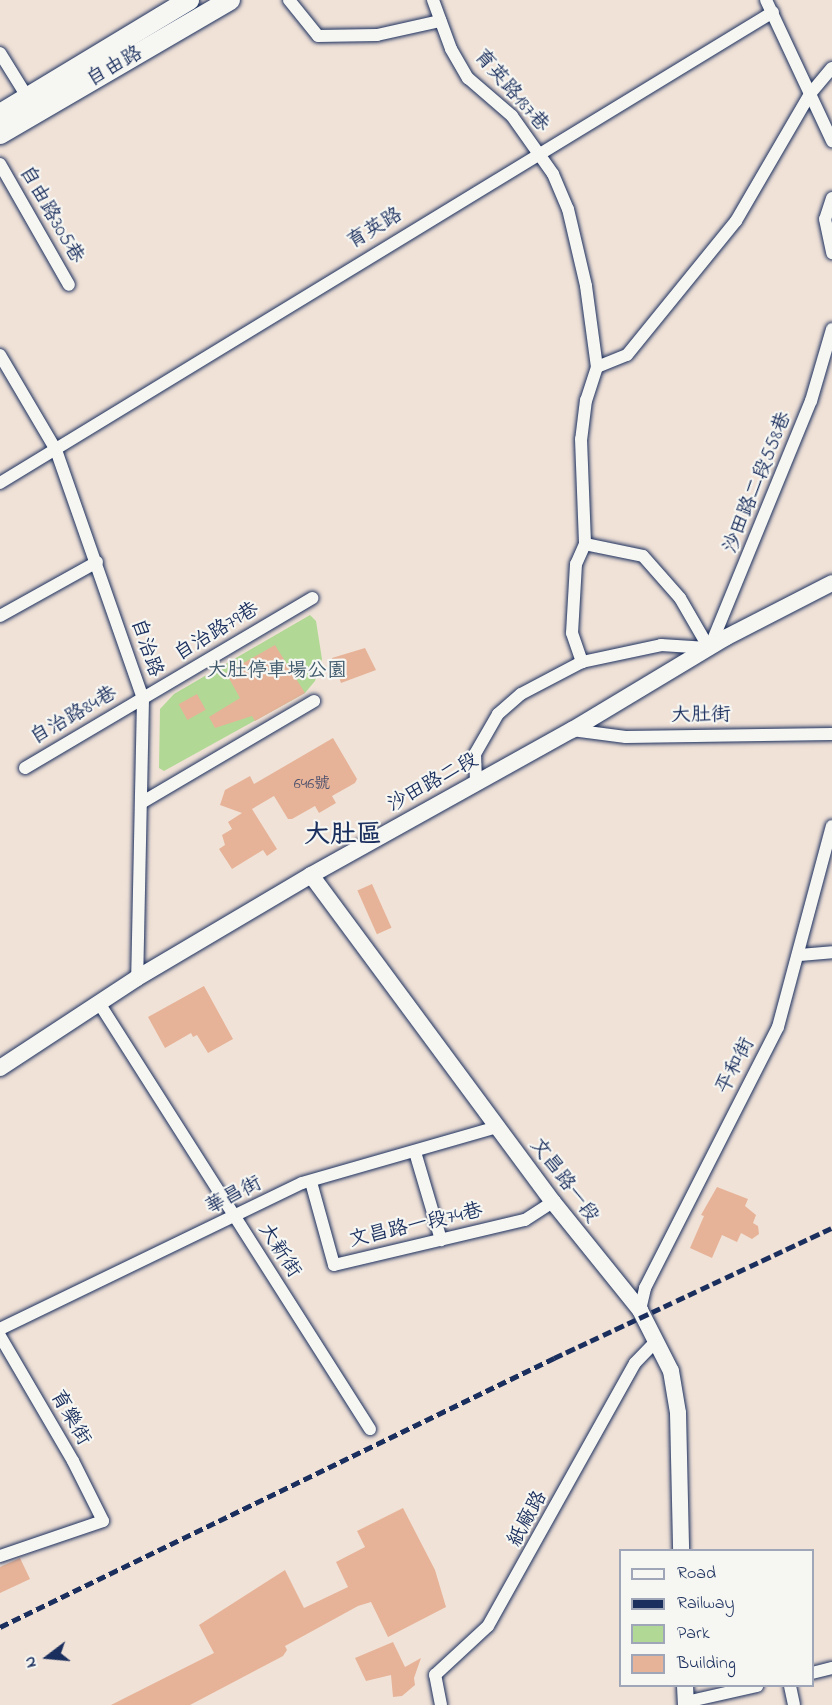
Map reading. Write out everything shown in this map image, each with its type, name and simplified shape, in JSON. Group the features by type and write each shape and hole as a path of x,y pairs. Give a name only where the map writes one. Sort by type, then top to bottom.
{"main road":[{"name":"自由路","path":"0,134 32,104 189,0"},
{"name":"自由路","path":"0,114 32,104 230,0"}],"street":[{"path":"289,0 318,36 377,35 440,21"},
{"name":"育英路187巷","path":"434,0 440,21 468,78 512,116 553,174 568,209 586,286 597,367"},
{"path":"766,0 832,141"},
{"name":"育英路","path":"0,483 294,300 773,12"},
{"path":"0,53 32,104"},
{"path":"582,662 572,633 576,564 585,544 581,439 586,400 597,367 627,355 736,221 810,94 832,68"},
{"name":"自由路305巷","path":"0,164 69,285"},
{"path":"832,198 825,219 832,253"},
{"name":"沙田路二段558巷","path":"710,648 811,400 832,329"},
{"name":"自治路","path":"0,355 56,450 98,562 143,699 137,978"},
{"path":"585,544 643,556 680,598 710,648"},
{"path":"0,616 98,562"},
{"name":"沙田路二段","path":"0,1068 137,978 311,875 572,730 710,648 832,583"},
{"name":"自治路79巷","path":"143,699 312,598"},
{"path":"476,782 475,754 498,714 521,694 582,662 661,645 710,648"},
{"name":"自治路84巷","path":"25,768 143,699"},
{"path":"141,803 314,701"},
{"name":"大肚街","path":"572,730 626,737 832,734"},
{"name":"平和街","path":"640,1311 645,1288 778,1027 800,955 832,826"},
{"name":"文昌路一段","path":"311,875 553,1203 640,1311 671,1371 678,1413 681,1549"},
{"path":"800,955 832,952"},
{"name":"大新街","path":"99,1004 370,1429"},
{"name":"華昌街","path":"0,1329 310,1182 497,1127"},
{"path":"415,1152 441,1240"},
{"name":"文昌路一段74巷","path":"310,1182 334,1265 525,1220 553,1203"},
{"name":"育樂街","path":"0,1336 73,1461 103,1521 0,1556"},
{"name":"紙廠路","path":"441,1705 435,1675 488,1626 636,1363 656,1342"},
{"path":"814,1672 832,1668"},
{"path":"686,1697 751,1687"},
{"path":"790,1687 794,1705"}],"green space":[{"name":"大肚停車場公園","path":"310,615 316,621 322,659 315,681 305,693 164,771 159,768 160,709 174,694"}],"building":[{"path":"275,645 305,693 255,721 252,716 215,728 209,717 240,698 226,673"},
{"path":"365,648 376,670 341,683 332,658"},
{"path":"197,694 206,710 187,720 179,704"},
{"path":"333,738 357,779 355,783 332,796 336,803 319,813 315,806 288,819 274,796 252,809 277,849 267,856 263,850 232,869 219,849 225,845 222,835 232,829 228,822 242,813 220,805 225,790 250,776 254,784"},
{"path":"372,884 392,928 377,934 357,891"},
{"path":"204,986 233,1039 208,1053 197,1035 193,1037 191,1033 165,1048 148,1017"},
{"path":"717,1187 748,1199 745,1206 756,1215 753,1223 758,1226 759,1234 752,1239 741,1233 737,1242 722,1235 712,1258 690,1248 704,1216 701,1215"},
{"path":"403,1508 435,1570 446,1607 388,1637 371,1602 358,1606 285,1646 287,1650 283,1656 190,1705 111,1705 214,1653 199,1625 285,1570 304,1608 348,1587 336,1562 365,1547 357,1531"},
{"path":"20,1558 30,1579 0,1593 0,1567"},
{"path":"393,1642 405,1667 421,1658 414,1678 415,1685 402,1696 393,1697 391,1675 366,1681 355,1658"}],"railway":[{"path":"0,1627 554,1358 832,1228"}],"district":[{"name":"大肚區","path":"343,837"}]}
